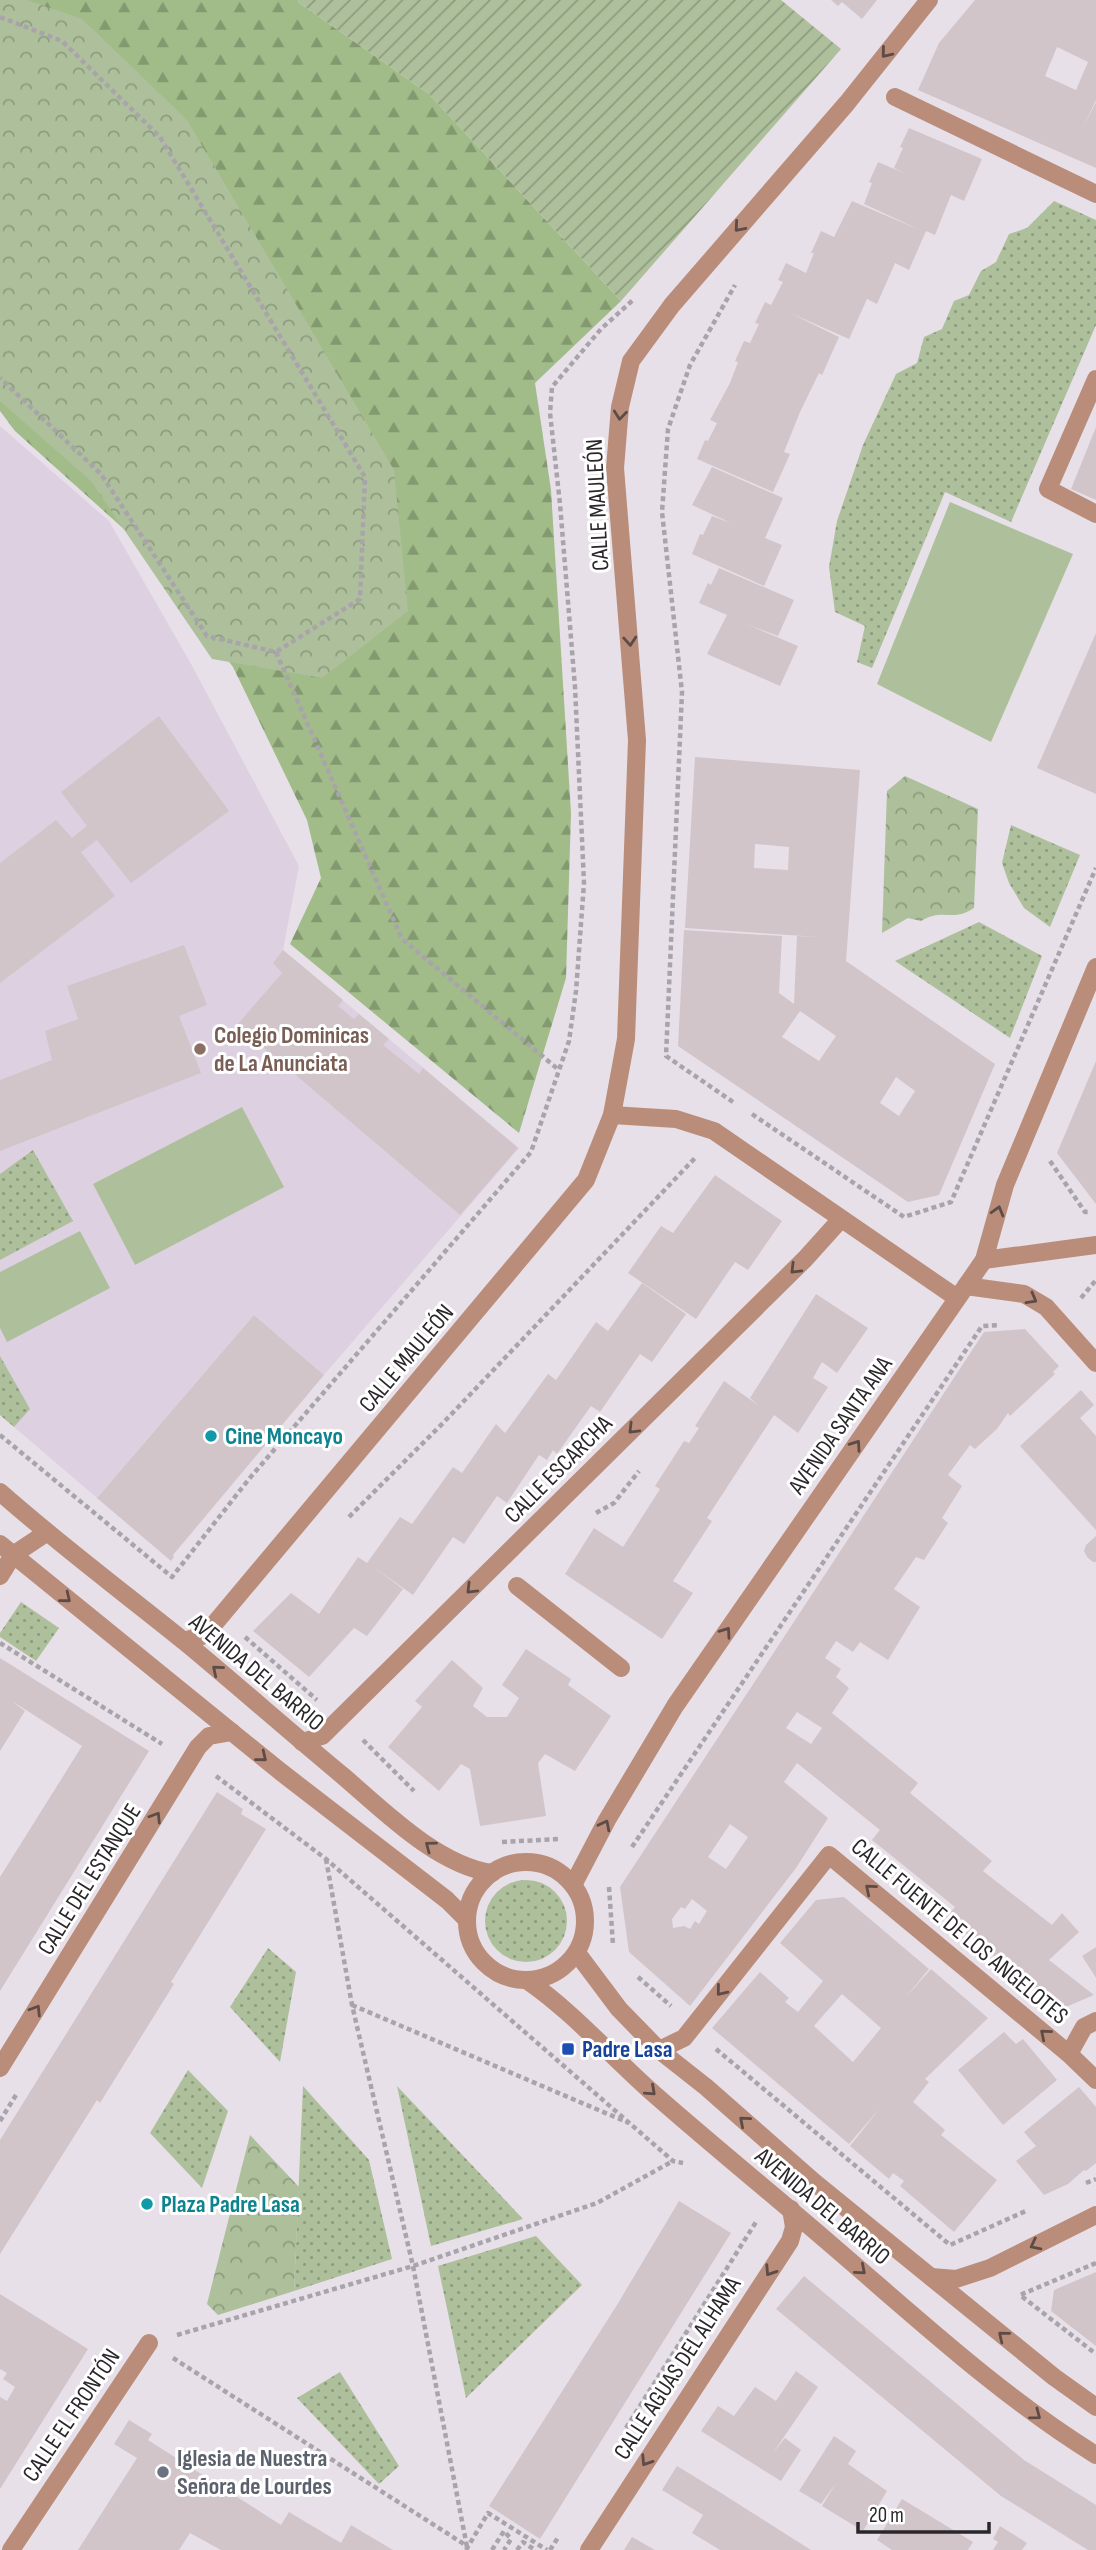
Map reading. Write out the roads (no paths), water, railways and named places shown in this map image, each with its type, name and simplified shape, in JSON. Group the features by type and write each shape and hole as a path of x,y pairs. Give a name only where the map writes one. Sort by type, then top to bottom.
{"street":[{"name":"CALLE MAULEÓN","path":"184,1642 205,1635 586,1180 612,1115 626,1039 637,740 615,468 620,407 631,361 671,305 847,103 929,0"},
{"path":"895,97 1096,194"},
{"path":"1096,379 1048,489 1096,514"},
{"name":"AVENIDA SANTA ANA","path":"573,1885 607,1820 675,1706 984,1260 1005,1185 1096,967"},
{"path":"612,1115 676,1119 714,1131 841,1219 962,1292 1024,1294 1046,1307 1096,1363"},
{"name":"CALLE ESCARCHA","path":"302,1742 322,1737 806,1259 841,1219"},
{"path":"984,1260 1096,1245"},
{"name":"AVENIDA DEL BARRIO","path":"0,1492 46,1533 184,1642 389,1815 441,1853 473,1870 492,1873"},
{"path":"7,1550 46,1533"},
{"path":"0,1576 7,1550"},
{"path":"7,1550 232,1732 447,1900 467,1920"},
{"path":"517,1586 621,1668"},
{"name":"CALLE DEL ESTANQUE","path":"0,2068 198,1747 209,1737 232,1732"},
{"name":"CALLE FUENTE DE LOS ANGELOTES","path":"659,2050 684,2038 830,1855 1069,2054 1096,2080"},
{"path":"526,1862 544,1865 560,1872 573,1885 582,1901 586,1918 584,1937 577,1954 564,1967 547,1977 528,1980 509,1978 491,1970 478,1956 470,1939 467,1920 479,1885 492,1873 508,1865 526,1862"},
{"name":"AVENIDA DEL BARRIO","path":"577,1954 619,2009 659,2050 706,2087 814,2182 1077,2396 1096,2407"},
{"name":"AVENIDA DEL BARRIO","path":"528,1980 551,1997 654,2094 1010,2395 1062,2434 1096,2455"},
{"path":"1069,2054 1084,2026 1096,2021"},
{"name":"CALLE AGUAS DEL ALHAMA","path":"589,2550 790,2241 793,2227 791,2209"},
{"path":"931,2277 956,2279 990,2268 1096,2215"},
{"name":"CALLE EL FRONTÓN","path":"10,2550 149,2343"}],"place":[{"name":"Colegio Dominicas de La Anunciata","path":"200,1049"},
{"name":"Cine Moncayo","path":"211,1436"},
{"name":"Padre Lasa","path":"568,2049"},
{"name":"Plaza Padre Lasa","path":"147,2204"},
{"name":"Iglesia de Nuestra Señora de Lourdes","path":"163,2472"}]}
